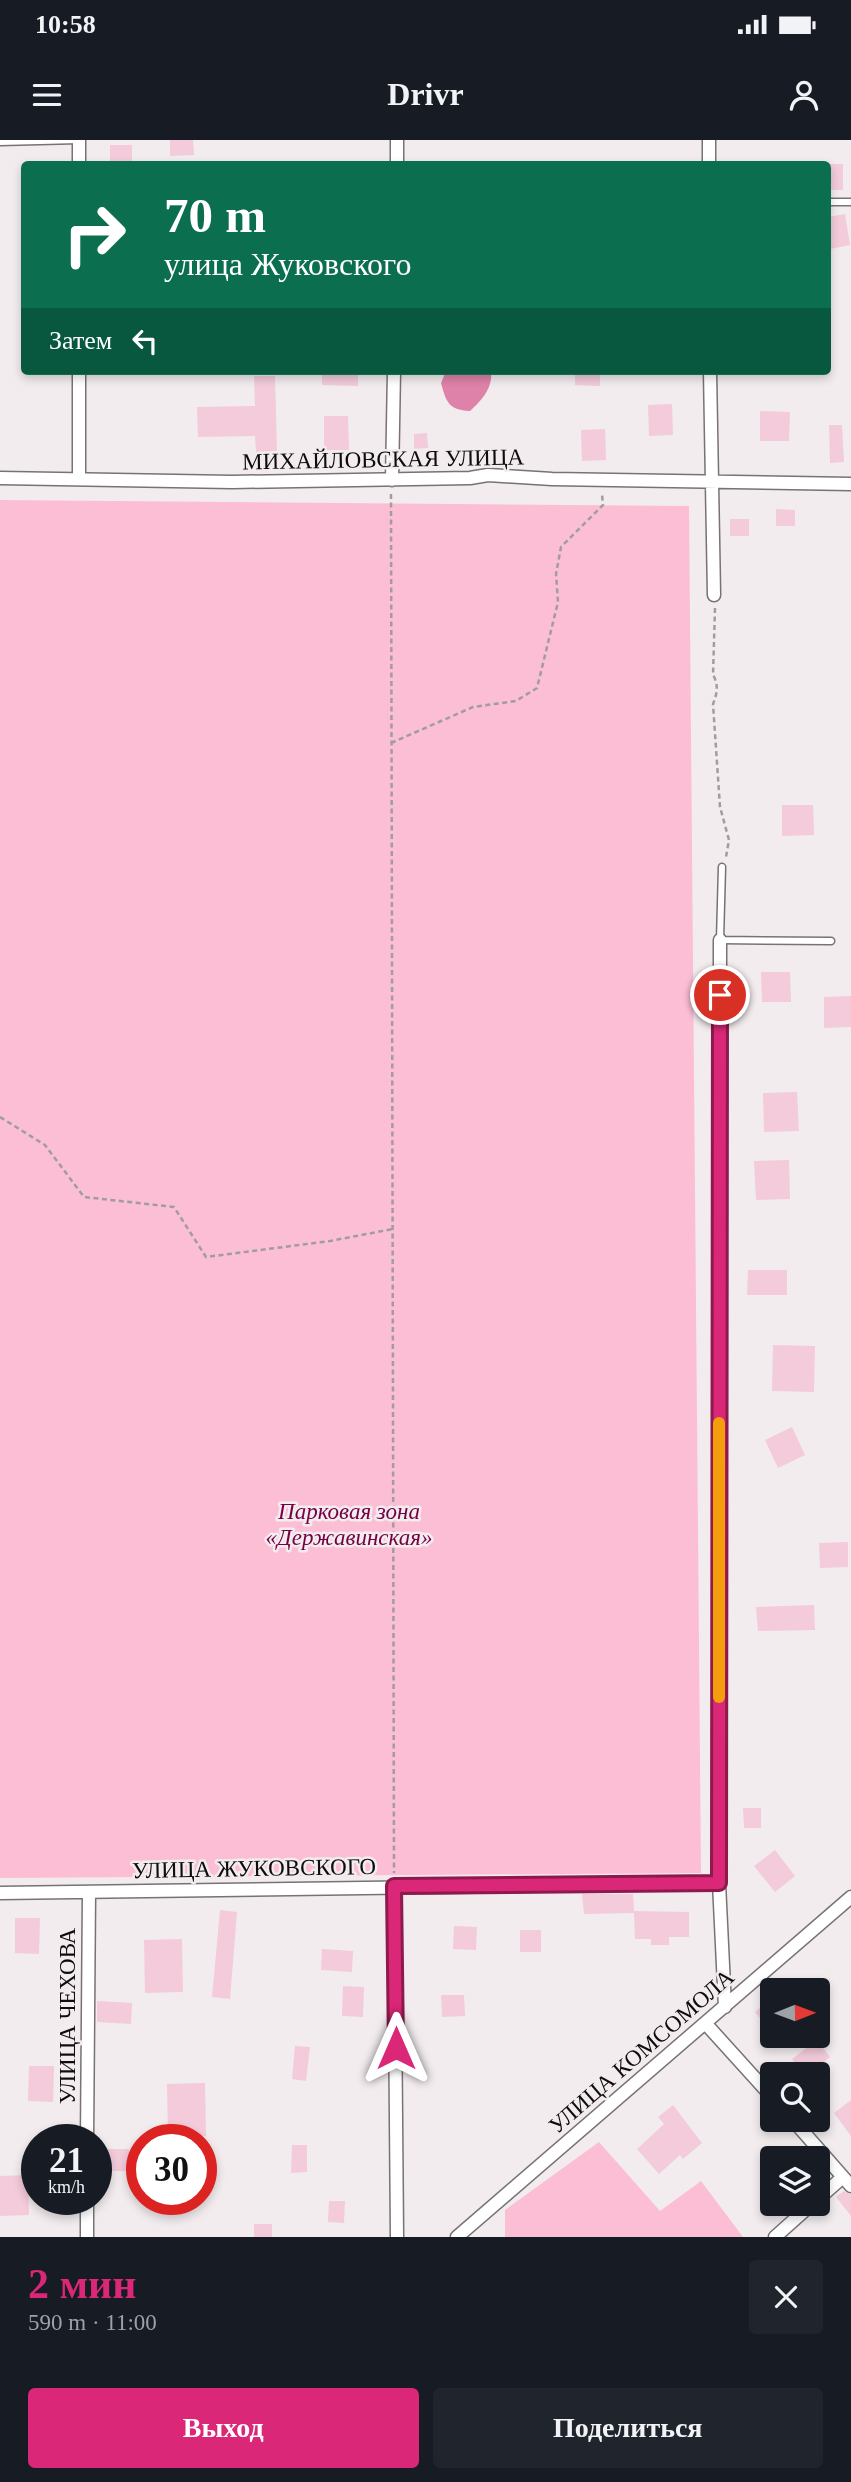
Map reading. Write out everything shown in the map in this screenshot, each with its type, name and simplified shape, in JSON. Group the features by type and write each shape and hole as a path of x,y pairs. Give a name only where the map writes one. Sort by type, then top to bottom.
{"street":[{"path":"79,140 79,161"},
{"path":"397,140 397,161"},
{"path":"709,140 709,161"},
{"path":"79,375 79,478"},
{"path":"391,480 394,375"},
{"path":"710,375 714,594"},
{"name":"МИХАЙЛОВСКАЯ УЛИЦА","path":"0,478 232,482 470,478 488,475 601,481 851,484"},
{"path":"720,940 719,1883 725,2007"},
{"name":"УЛИЦА ЖУКОВСКОГО","path":"0,1893 719,1883"},
{"path":"394,1886 397,2237"},
{"name":"УЛИЦА ЧЕХОВА","path":"87,2124 89,1893"},
{"name":"УЛИЦА КОМСОМОЛА","path":"457,2237 851,1897"},
{"path":"706,2024 760,2084"},
{"path":"804,2132 847,2181 830,2192"},
{"path":"87,2215 87,2237"},
{"path":"775,2237 799,2216"}],"lane":[{"path":"0,142 79,140"},
{"path":"831,202 851,202"},
{"path":"722,867 720,940 831,941"}],"path":[{"path":"391,480 394,1886"},
{"path":"391,743 473,707 516,701 537,688 558,602 556,574 561,547 603,505 601,481"},
{"path":"714,594 716,631 713,675 717,681 717,694 713,704 720,807 729,840 722,867"},
{"path":"0,1117 45,1145 84,1197 174,1207 206,1257 393,1230"}],"green space":[{"name":"Парковая зона «Державинская»","path":"0,500 689,506 701,1873 0,1878"},
{"path":"599,2142 660,2211 701,2181 743,2237 505,2237 505,2210"}],"shaded area":[{"path":"444,375 491,375 488,388 470,411 452,406 441,383"}],"building":[{"path":"170,140 193,140 194,155 170,156"},
{"path":"110,145 132,145 132,161 110,161"},
{"path":"831,164 843,164 843,190 831,190"},
{"path":"845,214 850,245 831,249 831,216"},
{"path":"322,375 358,375 358,386 322,385"},
{"path":"575,375 600,375 600,386 575,385"},
{"path":"254,376 275,376 277,451 256,452 255,436 198,437 197,407 255,406"},
{"path":"672,404 673,435 649,436 648,405"},
{"path":"760,411 790,412 789,441 760,441"},
{"path":"324,416 348,416 349,450 324,450"},
{"path":"829,425 842,425 844,462 830,463"},
{"path":"605,429 606,460 582,461 581,430"},
{"path":"427,433 428,448 414,449 414,434"},
{"path":"776,509 795,510 795,526 776,526"},
{"path":"730,519 749,519 749,536 730,536"},
{"path":"782,805 813,805 814,835 782,836"},
{"path":"761,972 790,972 791,1002 762,1002"},
{"path":"851,996 851,1027 824,1028 824,997"},
{"path":"797,1092 799,1131 764,1132 763,1093"},
{"path":"789,1160 790,1199 756,1200 754,1161"},
{"path":"748,1270 787,1270 787,1295 747,1295"},
{"path":"773,1345 815,1346 814,1392 772,1391"},
{"path":"792,1427 805,1455 778,1468 765,1440"},
{"path":"848,1542 848,1567 820,1568 819,1543"},
{"path":"814,1605 815,1630 758,1631 756,1607"},
{"path":"743,1808 761,1808 761,1828 744,1828"},
{"path":"775,1850 795,1876 775,1892 754,1866"},
{"path":"582,1894 633,1894 634,1911 689,1912 689,1937 669,1937 669,1945 651,1945 651,1939 635,1939 634,1913 584,1914"},
{"path":"220,1910 237,1912 230,1999 212,1997"},
{"path":"15,1918 40,1918 39,1954 15,1953"},
{"path":"454,1926 477,1927 476,1950 453,1949"},
{"path":"520,1930 541,1930 541,1952 520,1952"},
{"path":"182,1939 183,1992 145,1993 144,1940"},
{"path":"322,1949 353,1951 352,1972 321,1970"},
{"path":"343,1986 364,1987 363,2017 342,2016"},
{"path":"441,1995 464,1995 465,2016 442,2017"},
{"path":"97,2001 132,2003 131,2024 97,2022"},
{"path":"295,2046 310,2047 306,2081 292,2079"},
{"path":"806,2048 823,2048 830,2057 824,2062 794,2062 792,2059"},
{"path":"29,2066 54,2066 53,2102 28,2101"},
{"path":"205,2083 206,2124 168,2124 167,2084"},
{"path":"851,2100 851,2136 834,2113"},
{"path":"673,2105 702,2143 683,2159 680,2155 659,2174 637,2149 664,2124 658,2117"},
{"path":"292,2145 307,2145 307,2172 291,2173"},
{"path":"112,2149 126,2149 126,2171 112,2171"},
{"path":"21,2175 21,2215 29,2215 0,2216 0,2176"},
{"path":"844,2191 851,2195 851,2216 836,2197"},
{"path":"329,2201 345,2201 344,2223 328,2222"},
{"path":"254,2224 272,2224 272,2237 254,2237"}],"slow traffic":[{"path":"719,1423 719,1697"}],"route":[{"path":"396,2048 394,1886 719,1883 720,995"}]}
